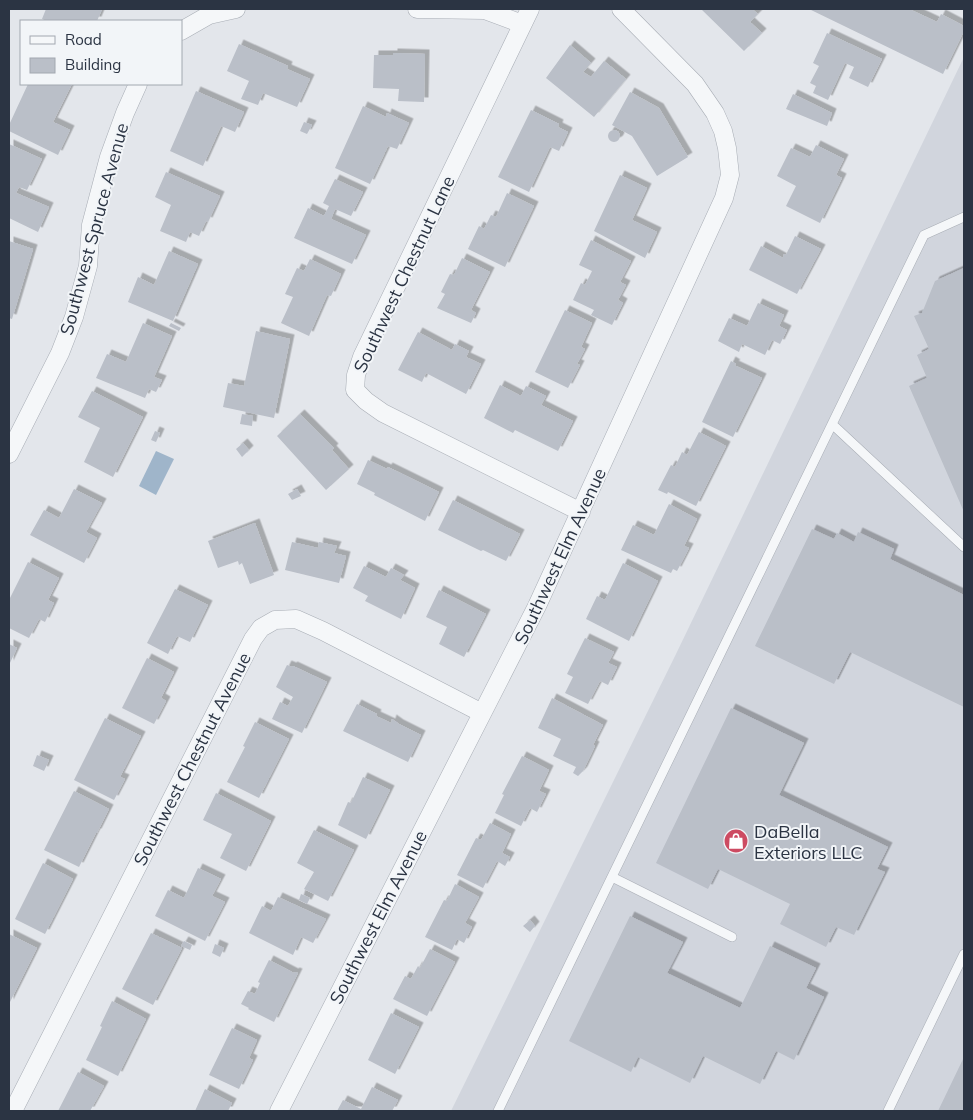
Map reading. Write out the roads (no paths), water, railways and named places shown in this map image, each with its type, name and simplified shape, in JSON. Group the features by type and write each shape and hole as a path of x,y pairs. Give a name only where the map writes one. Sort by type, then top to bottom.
{"street":[{"path":"182,30 209,15 236,9"},
{"path":"417,9 484,10 526,16"},
{"name":"Southwest Elm Avenue","path":"279,1111 538,606 724,198 730,175 727,148 723,131 707,100 695,84 621,9"},
{"name":"Southwest Chestnut Lane","path":"526,16 362,357 356,375 356,390 366,401 383,413 581,512"},
{"name":"Southwest Spruce Avenue","path":"9,454 60,353 74,317 88,266 91,225 109,157 138,85"},
{"name":"Southwest Chestnut Avenue","path":"13,1111 184,772 248,648 261,628 274,620 296,619 482,713"}],"lane":[{"path":"498,1111 924,235 964,217"},
{"path":"832,424 964,547"},
{"path":"612,877 732,937"},
{"path":"888,1111 964,954"}],"water":[{"path":"156,451 174,459 156,495 139,486"}],"place":[{"name":"DaBella Exteriors LLC","path":"736,841"}]}
